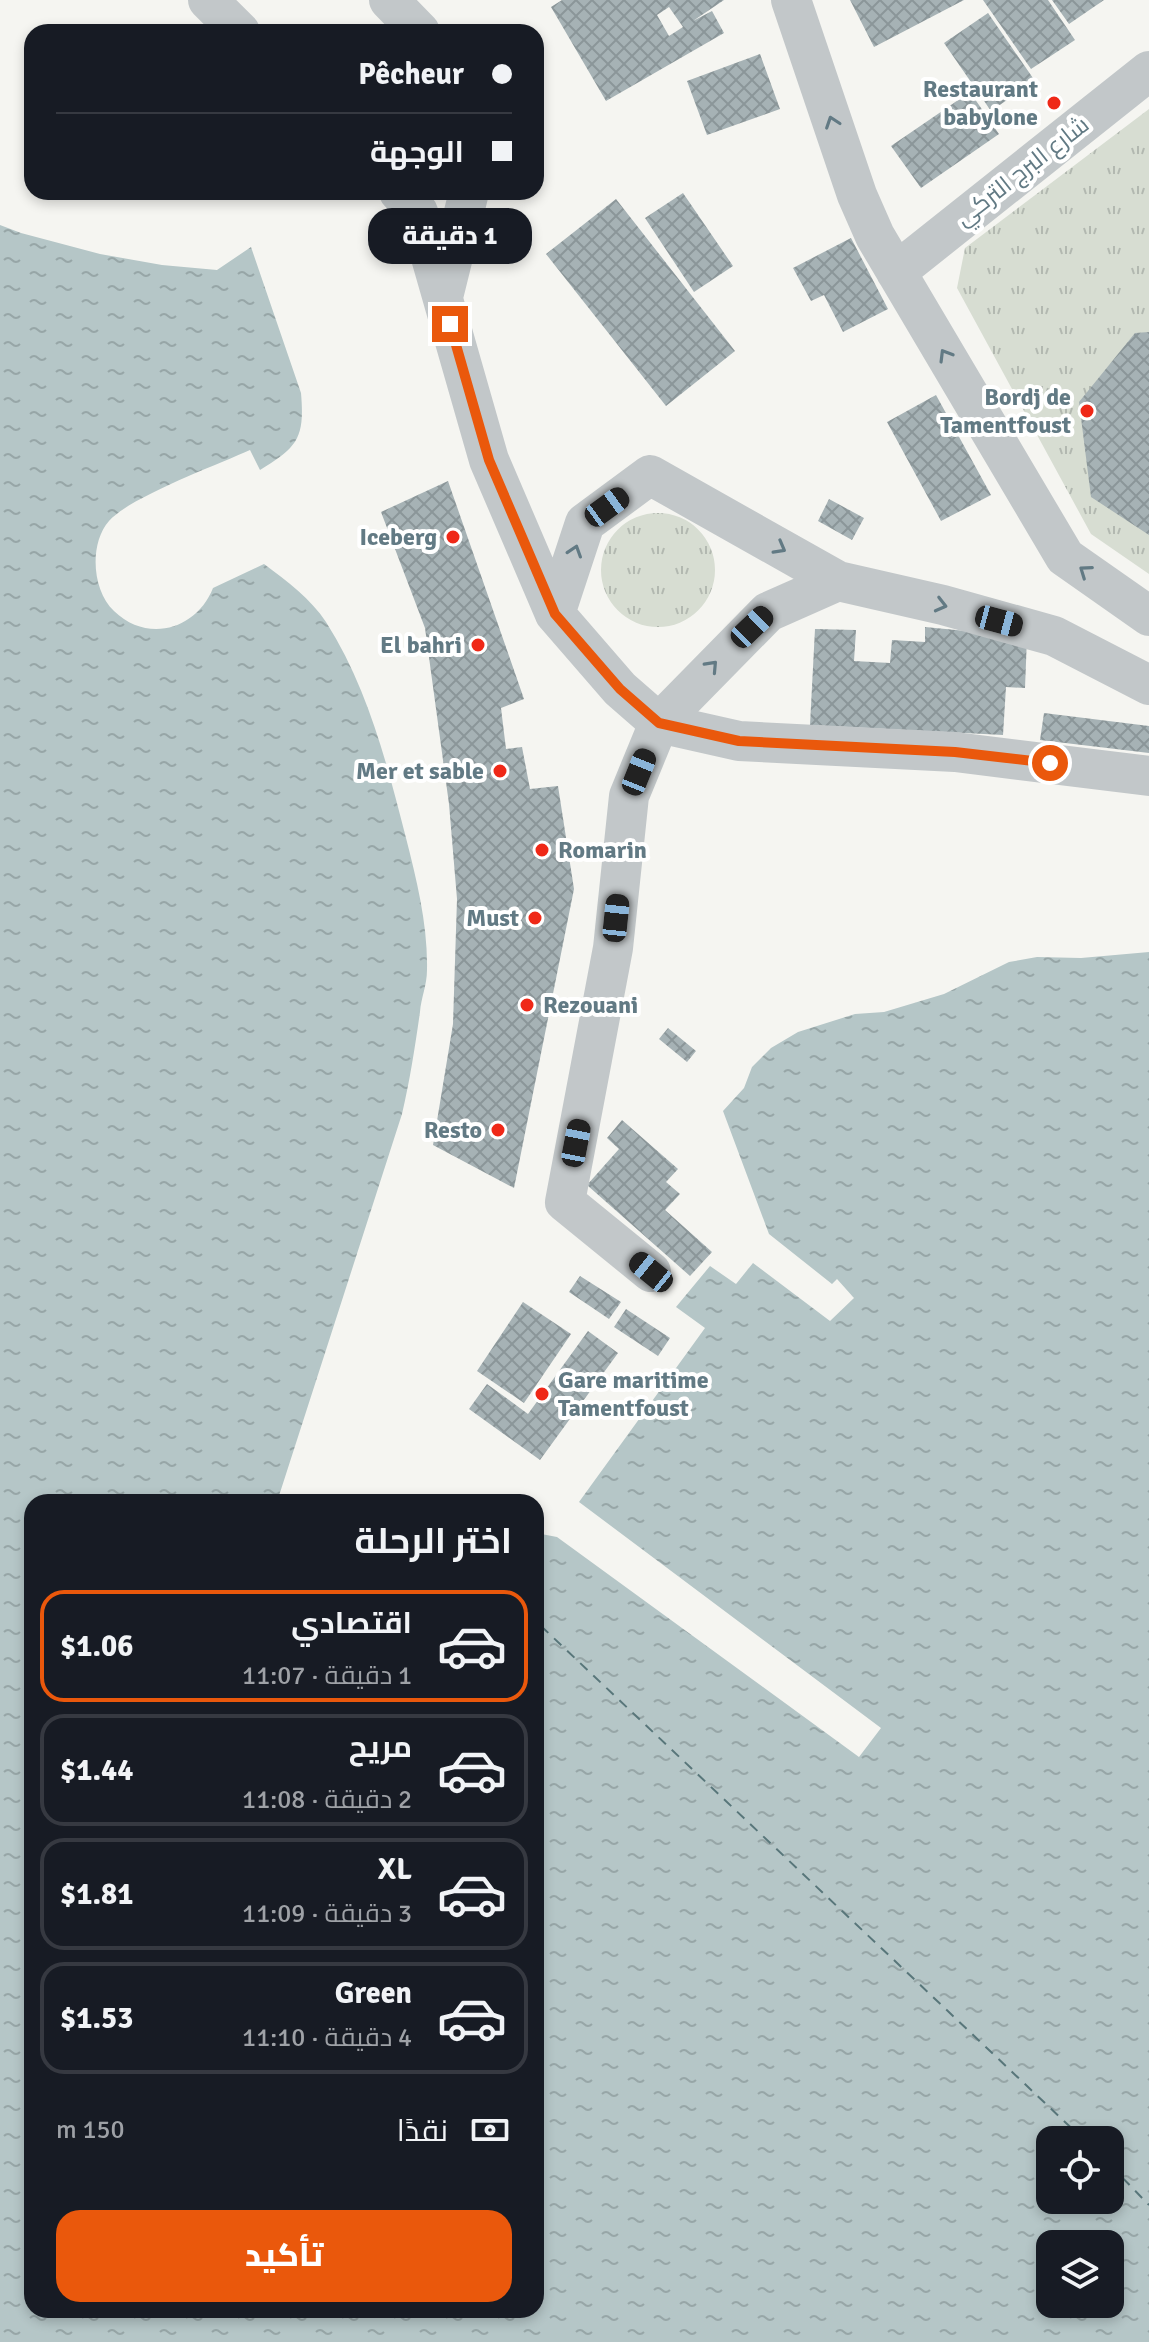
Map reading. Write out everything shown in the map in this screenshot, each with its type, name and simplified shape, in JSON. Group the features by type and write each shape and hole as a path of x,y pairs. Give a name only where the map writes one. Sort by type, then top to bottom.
{"street":[{"path":"208,0 232,24"},
{"path":"389,0 412,24"},
{"path":"791,0 857,195 875,236 1065,557 1149,616"},
{"name":"شارع البرج التركي","path":"896,272 1149,71"},
{"path":"407,200 418,212 489,460 555,614 620,689 659,723 739,741 955,752 1149,776"},
{"path":"443,297 467,200"},
{"path":"555,614 585,523 650,475 838,581 943,605 1054,636 1149,685"},
{"path":"651,1272 565,1202 613,948 629,796 659,723 768,612 838,581"}],"green space":[{"name":"Bordj de Tamentfoust","path":"1149,109 1149,574 1091,534 957,288 965,248"},
{"path":"658,513 680,518 698,530 710,548 715,570 710,592 698,610 680,622 658,627 636,622 618,610 606,592 601,570 606,548 618,530 636,518"}],"water":[{"path":"0,225 100,254 162,265 217,270 251,247 301,393 300,432 283,455 260,470 250,450 154,492 120,512 109,521 98,542 97,579 114,611 127,621 156,629 184,622 196,614 213,588 264,564 313,606 341,647 375,727 414,871 427,953 426,981 402,1114 280,1494 24,1494 24,2318 544,2318 544,1535 557,1537 859,1757 881,1728 579,1502 705,1328 676,1307 710,1266 736,1284 753,1263 830,1321 854,1298 837,1279 832,1284 769,1234 723,1111 744,1088 752,1067 771,1048 798,1032 855,1014 884,1012 944,994 1009,962 1037,957 1081,958 1149,952 1149,2342 0,2342"}],"building":[{"path":"562,0 724,0 693,21 712,11 724,33 606,101 551,7","holes":["669,7 683,27 669,36 657,15"]},
{"path":"850,0 964,0 874,47"},
{"path":"983,0 1048,0 1075,40 1031,69"},
{"path":"1052,0 1104,0 1069,24"},
{"path":"988,13 1035,81 991,111 944,43"},
{"path":"760,54 780,109 707,135 687,81"},
{"path":"970,92 999,134 921,188 891,146"},
{"path":"683,193 733,266 694,292 645,218"},
{"path":"616,199 735,351 666,406 546,254"},
{"path":"851,238 888,309 843,332 824,295 811,301 793,268"},
{"path":"1149,332 1149,535 1091,497 1079,402 1135,333"},
{"path":"936,395 991,495 941,521 887,422"},
{"path":"448,481 524,699 501,708 506,749 522,747 530,789 558,786 574,889 514,1188 433,1145 453,1024 457,899 449,804 425,628 381,512"},
{"path":"829,499 864,518 852,540 818,521"},
{"path":"925,627 1027,637 1025,688 1006,687 1003,735 810,725 815,629 856,630 854,661 890,663 892,640 925,642"},
{"path":"1044,713 1149,726 1149,753 1040,740"},
{"path":"668,1028 696,1051 687,1062 659,1039"},
{"path":"622,1120 678,1169 666,1182 680,1194 665,1210 712,1252 690,1276 587,1185 619,1149 607,1138"},
{"path":"580,1276 621,1302 609,1319 569,1292"},
{"path":"523,1302 571,1334 524,1403 477,1371"},
{"path":"626,1309 670,1338 658,1356 614,1327"},
{"path":"588,1331 618,1353 540,1460 469,1409 487,1384 528,1414"}],"ferry route":[{"path":"544,1629 1069,2126"},
{"path":"1124,2179 1149,2205"}],"place":[{"name":"Restaurant babylone","path":"1054,103"},
{"name":"Bordj de Tamentfoust","path":"1087,411"},
{"name":"Iceberg","path":"453,537"},
{"name":"El bahri","path":"478,645"},
{"name":"Mer et sable","path":"500,771"},
{"name":"Romarin","path":"542,850"},
{"name":"Must","path":"535,918"},
{"name":"Rezouani","path":"527,1005"},
{"name":"Resto","path":"498,1130"},
{"name":"Gare maritime Tamentfoust","path":"542,1394"}],"route":[{"path":"450,324 489,460 555,614 620,689 659,723 739,741 955,752 1050,763"}]}
